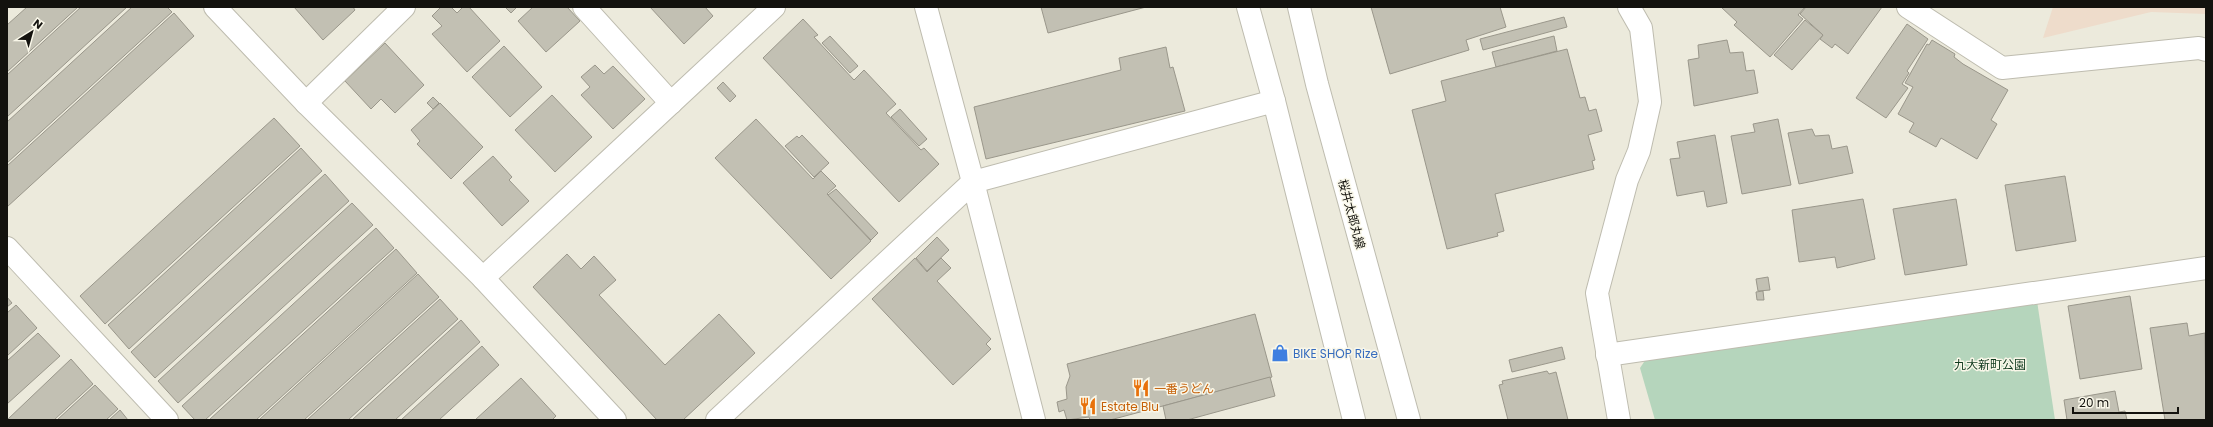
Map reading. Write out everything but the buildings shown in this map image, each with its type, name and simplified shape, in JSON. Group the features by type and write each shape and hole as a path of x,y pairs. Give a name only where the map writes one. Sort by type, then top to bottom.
{"street":[{"path":"214,7 306,103 483,278 615,420"},
{"path":"306,103 404,7"},
{"path":"584,7 671,103"},
{"path":"483,278 774,7"},
{"path":"926,7 1034,420"},
{"path":"1248,7 1274,101 1354,420"},
{"name":"桜井太郎丸線","path":"1299,7 1317,84 1408,420"},
{"path":"1619,420 1597,293 1627,180 1639,151 1650,102 1641,28 1629,7"},
{"path":"1908,7 2002,68 2199,48 2206,50"},
{"path":"717,420 973,182 1274,101"},
{"path":"7,248 167,420"},
{"path":"1607,355 2206,268"}],"shaded area":[{"path":"2053,7 2206,7 2206,14 2151,12 2043,38"}],"green space":[{"name":"九大新町公園","path":"2037,301 2055,420 1655,420 1640,368 1646,359"}],"place":[{"name":"BIKE SHOP Rize","path":"1280,353"},
{"name":"一番うどん","path":"1141,388"},
{"name":"Estate Blu","path":"1088,406"}]}
